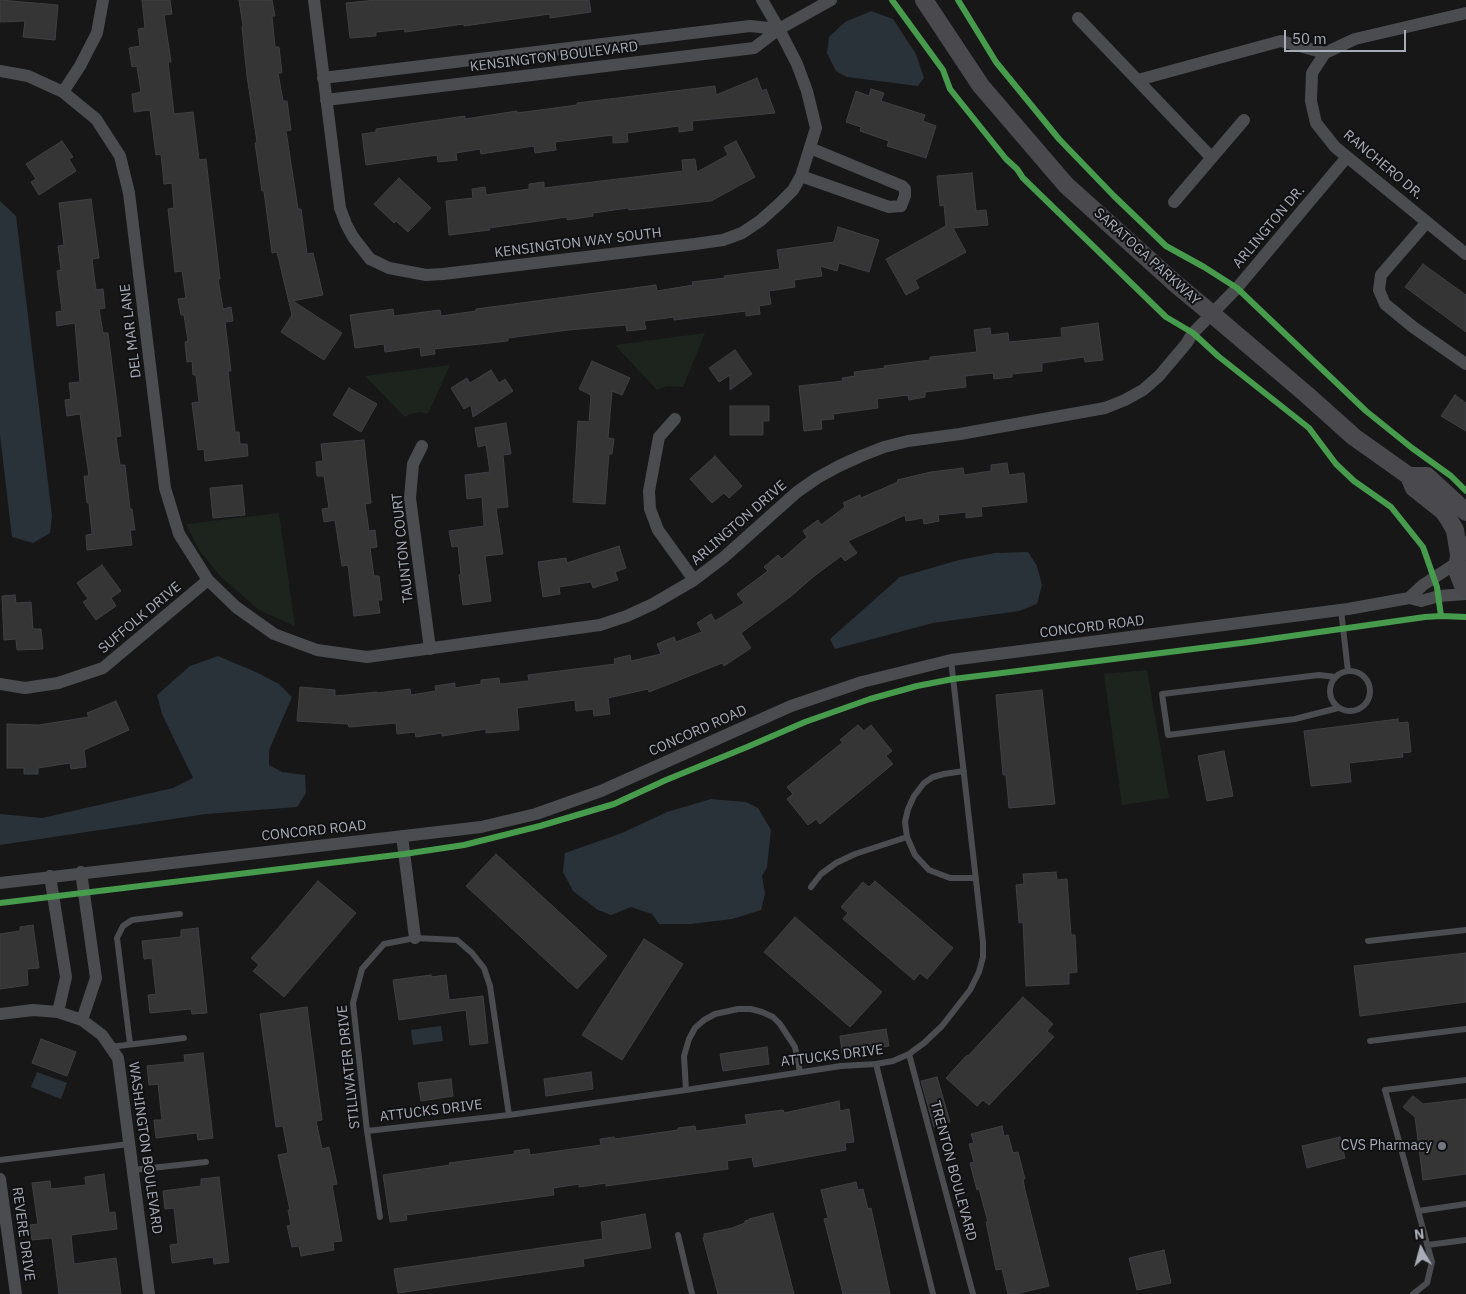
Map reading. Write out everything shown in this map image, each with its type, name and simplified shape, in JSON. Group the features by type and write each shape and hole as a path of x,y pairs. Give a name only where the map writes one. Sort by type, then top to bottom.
{"street":[{"path":"63,92 80,66 97,33 103,0"},
{"name":"KENSINGTON WAY SOUTH","path":"314,0 340,208 346,224 353,237 370,259 389,268 426,275 723,240 742,234 760,221 793,190 801,176 816,128 807,91 797,64 762,0"},
{"name":"KENSINGTON BOULEVARD","path":"326,100 754,48 779,29 831,0"},
{"name":"SARATOGA PARKWAY","path":"924,0 982,86 1066,185 1176,286 1212,314 1354,437 1408,476 1414,488 1443,511 1455,530 1461,554 1459,577 1466,589"},
{"path":"1138,80 1281,41 1325,53 1355,39 1466,13"},
{"path":"1078,18 1211,157"},
{"name":"KENSINGTON BOULEVARD","path":"323,78 750,26 779,29"},
{"name":"RANCHERO DR.","path":"1325,53 1312,73 1311,102 1316,123 1335,147 1466,254"},
{"name":"DEL MAR LANE","path":"0,71 28,76 63,92 96,119 120,156 129,193 166,488 179,534 208,580"},
{"path":"1174,202 1244,120"},
{"path":"801,176 889,207 902,206 905,196 905,189 902,186 810,148"},
{"name":"ARLINGTON DR.","path":"1212,314 1237,288 1347,157"},
{"path":"1428,222 1382,275 1379,290 1385,304 1413,327 1466,364"},
{"name":"ARLINGTON DRIVE","path":"208,580 236,608 274,634 317,650 367,656 600,625 627,616 653,604 694,580 723,558 797,492 831,470 861,456 884,447 908,441 1105,408 1125,400 1143,390 1160,376 1193,333 1212,314"},
{"path":"676,419 659,437 649,491 650,508 658,530 694,580"},
{"name":"TAUNTON COURT","path":"422,446 413,464 410,498 430,649"},
{"name":"SARATOGA PARKWAY","path":"1408,476 1427,476 1466,512"},
{"path":"1409,598 1461,554"},
{"name":"SUFFOLK DRIVE","path":"0,684 25,688 58,683 103,668 208,580"},
{"name":"CONCORD ROAD","path":"0,883 81,872 481,827 536,814 601,791 791,706 862,682 951,660 1341,610 1409,598 1421,601 1438,596 1466,594"},
{"path":"402,836 416,938"},
{"path":"81,872 96,978 82,1020"},
{"path":"50,876 66,977 58,1012"},
{"name":"WASHINGTON BOULEVARD","path":"0,1014 33,1010 58,1012 82,1020 102,1035 118,1058 149,1294"},
{"name":"REVERE DRIVE","path":"0,1179 16,1294"}],"lane":[{"path":"1341,610 1348,671"},
{"name":"ATTUCKS DRIVE","path":"367,1131 509,1115 841,1066 876,1064 893,1061 924,1043 942,1026 970,990 984,957 951,660"},
{"path":"1348,671 1364,678 1370,689 1367,701 1358,709 1351,711 1344,711 1338,708 1330,696 1332,683 1336,677 1348,671"},
{"path":"1336,677 1319,676 1162,694 1168,735 1295,719 1338,708"},
{"path":"964,770 932,777 924,783 914,796 905,822 907,838 914,856 929,870 950,878 976,878"},
{"path":"811,887 821,874 836,863 855,854 907,838"},
{"path":"130,1044 117,938 123,926 132,920 180,914"},
{"path":"1368,942 1466,930"},
{"name":"STILLWATER DRIVE","path":"380,1217 367,1131 353,1003 362,969 384,944 416,938 457,940 472,953 484,968 490,986 509,1115"},
{"path":"686,1090 684,1056 689,1039 704,1020 716,1014 732,1010 751,1009 762,1012 780,1024 795,1047 800,1072"},
{"path":"1370,1042 1466,1029"},
{"path":"110,1047 184,1038"},
{"name":"TRENTON BOULEVARD","path":"908,1054 973,1294"},
{"path":"876,1064 933,1294"},
{"path":"1413,1294 1427,1283 1432,1262 1385,1090 1466,1080"},
{"path":"0,1160 129,1144"},
{"path":"133,1170 206,1162"},
{"path":"1418,1211 1466,1204"},
{"path":"678,1235 692,1294"},
{"path":"1427,1245 1466,1240"}],"shaded area":[{"path":"871,11 893,19 916,54 924,78 918,86 847,77 836,71 827,53 829,37 845,22"},
{"path":"0,201 16,216 52,516 50,533 33,543 12,537 0,435"},
{"path":"705,333 683,387 667,386 657,390 615,345"},
{"path":"450,365 428,414 420,412 405,417 365,376"},
{"path":"279,513 295,626 259,610 221,577 199,550 186,524"},
{"path":"1028,552 1037,566 1042,585 1037,604 1019,611 933,623 835,649 830,639 900,577 959,560 995,553"},
{"path":"218,656 279,684 292,697 269,750 269,765 282,772 305,775 306,793 297,807 206,814 0,845 0,814 42,818 173,788 193,778 162,714 157,695 190,666"},
{"path":"1147,670 1169,798 1122,805 1104,674"},
{"path":"711,799 746,802 758,808 771,830 767,867 762,876 765,894 761,910 732,919 691,924 659,924 652,914 631,907 611,915 598,910 573,891 563,872 565,853 622,833 667,812"},
{"path":"441,1026 443,1041 413,1045 411,1030"},
{"path":"37,1072 67,1083 61,1099 31,1087"}],"building":[{"path":"0,0 58,5 55,40 23,37 25,21 0,22"},
{"path":"142,0 170,0 172,14 164,15 171,62 168,62 174,114 193,112 199,160 206,159 220,279 218,279 223,309 231,307 233,321 225,322 231,371 228,371 235,432 239,432 240,444 247,444 248,456 205,461 204,449 198,450 192,403 199,402 196,375 193,375 192,361 187,362 185,342 188,341 184,315 181,315 178,299 186,298 182,271 175,272 168,209 174,208 172,183 164,184 161,154 156,155 150,110 134,112 132,94 141,92 137,66 132,67 129,48 140,46 138,29 145,28"},
{"path":"239,0 272,0 275,16 272,16 275,47 279,47 282,73 278,73 283,101 287,101 291,130 286,131 298,209 301,209 307,254 313,253 323,295 293,301 342,333 324,360 281,332 292,315 277,252 272,253 264,191 262,191 255,143 257,142 247,76"},
{"path":"376,0 589,0 591,12 550,18 550,14 405,32 404,29 376,32 376,36 350,38 346,3"},
{"path":"757,78 762,91 766,89 775,113 692,121 693,130 679,132 679,126 627,133 628,142 613,143 613,135 555,142 556,150 535,153 534,146 481,154 480,149 456,153 457,160 438,162 437,155 366,165 362,134 376,132 376,129 465,116 465,119 517,111 517,113 577,105 577,103 715,86 716,95"},
{"path":"871,89 884,93 881,101 925,115 923,121 936,126 926,158 887,146 889,141 860,131 861,127 846,122 856,91 869,96"},
{"path":"62,141 73,157 69,159 76,171 39,195 31,182 36,179 26,164"},
{"path":"736,141 755,177 711,201 629,210 628,208 593,213 593,216 567,220 567,217 449,235 446,201 473,198 472,189 485,187 486,195 529,189 529,184 544,182 544,188 683,171 682,160 695,159 697,172 728,155 724,147"},
{"path":"972,173 976,211 986,210 988,225 953,228 966,252 915,280 919,288 906,295 886,259 946,226 944,205 940,206 937,176"},
{"path":"399,178 431,208 408,232 396,221 394,223 374,204"},
{"path":"91,199 99,258 92,259 96,290 103,289 105,308 99,309 103,333 108,333 121,436 116,437 120,465 125,465 130,509 132,509 135,530 130,530 132,545 87,550 86,535 92,534 84,476 89,476 80,414 67,416 65,400 71,399 69,383 80,382 75,323 57,326 56,312 62,311 57,271 61,270 58,246 64,245 59,203"},
{"path":"838,227 879,240 869,272 839,263 837,271 820,266 822,276 794,280 795,287 769,291 771,304 759,306 760,314 746,316 746,311 674,320 674,317 644,321 646,329 627,331 626,325 568,330 508,338 508,341 434,349 435,354 421,356 420,347 385,352 384,344 355,348 350,315 393,309 394,316 440,310 441,316 476,311 476,309 656,285 657,291 693,285 692,282 725,278 724,276 780,269 777,250 834,242"},
{"path":"1423,264 1466,295 1466,332 1405,287"},
{"path":"1098,323 1103,360 1085,362 1084,357 1042,363 1042,371 1012,374 1012,377 994,379 993,373 965,376 966,387 925,392 925,397 909,400 908,395 877,399 878,408 833,414 834,419 821,420 822,429 804,431 799,386 843,381 842,378 855,376 854,372 930,360 930,357 977,352 974,330 990,328 991,335 1008,333 1009,342 1062,337 1061,328"},
{"path":"735,350 752,374 730,390 730,375 719,382 709,368"},
{"path":"592,361 630,378 622,395 612,391 608,438 614,439 612,454 609,454 605,504 573,502 578,421 589,422 591,395 579,389"},
{"path":"491,370 499,383 505,379 513,391 473,417 471,405 464,409 451,388 467,378 470,383"},
{"path":"349,388 377,404 361,432 333,415"},
{"path":"1455,395 1466,403 1466,431 1441,416"},
{"path":"730,406 769,406 769,421 763,421 763,435 730,435"},
{"path":"506,423 511,454 503,455 508,507 496,508 503,554 485,556 491,601 463,605 458,546 452,547 449,531 484,526 482,497 467,499 465,475 490,472 486,445 478,447 475,428"},
{"path":"364,440 371,503 365,504 369,531 375,530 377,547 370,548 374,576 379,576 382,600 378,600 380,613 354,616 348,565 342,566 335,520 324,522 322,509 329,508 324,476 317,476 316,462 323,461 321,444"},
{"path":"715,456 742,486 729,498 724,493 712,503 690,479"},
{"path":"1007,463 1009,475 1024,473 1027,502 981,507 982,516 966,518 966,512 938,515 939,521 924,524 923,518 906,521 905,515 848,541 857,553 845,561 841,556 741,633 751,648 724,666 722,663 649,692 648,689 608,698 610,714 594,716 593,709 576,711 575,700 517,708 519,730 486,733 486,729 442,736 442,733 416,737 415,732 397,734 396,723 349,727 348,724 297,721 300,687 335,690 335,696 410,689 411,695 436,691 435,686 455,683 455,688 481,684 481,680 499,678 500,684 529,681 528,675 615,664 614,659 630,655 631,661 661,654 657,644 674,637 676,642 702,632 697,623 711,614 715,621 744,603 737,594 768,571 764,567 778,555 782,559 807,537 803,531 818,520 821,525 845,507 843,503 860,495 861,498 898,482 897,480 931,472 963,468 964,475 991,471 991,465"},
{"path":"242,485 245,515 213,518 210,488"},
{"path":"619,546 626,568 615,572 618,580 593,588 591,582 559,587 560,594 543,597 538,562 566,558 567,563"},
{"path":"102,565 121,591 111,598 116,606 96,620 83,602 88,599 77,583"},
{"path":"15,595 16,603 31,602 33,629 41,629 43,649 17,650 16,639 4,640 2,596"},
{"path":"1042,690 1055,804 1009,808 1006,775 1003,775 996,695"},
{"path":"116,701 129,730 84,750 86,767 71,769 70,763 38,768 38,774 24,774 24,768 7,768 7,724 39,725 89,717 87,713"},
{"path":"1398,719 1398,723 1408,722 1411,752 1402,753 1403,757 1349,763 1351,782 1311,786 1304,731"},
{"path":"858,725 864,731 871,725 892,751 886,756 893,764 820,824 816,819 808,825 787,799 793,794 787,787 843,742 840,740"},
{"path":"1224,751 1233,796 1207,801 1198,756"},
{"path":"496,854 607,956 577,989 466,886"},
{"path":"1056,872 1057,880 1067,879 1071,935 1075,935 1077,972 1069,973 1069,984 1026,986 1023,922 1019,923 1016,885 1024,884 1023,874"},
{"path":"318,881 356,913 284,997 253,971 259,965 251,958"},
{"path":"875,881 953,948 927,979 920,973 914,980 843,919 848,913 841,907 863,882 869,887"},
{"path":"795,917 882,992 850,1027 764,952"},
{"path":"33,925 39,968 27,969 28,985 0,989 0,934 20,931 20,927"},
{"path":"198,928 207,1013 192,1014 191,1009 150,1013 148,995 156,994 152,958 144,959 142,941 181,937 181,930"},
{"path":"644,939 683,964 622,1060 582,1035"},
{"path":"1466,953 1466,1002 1360,1016 1354,966"},
{"path":"431,975 431,977 446,975 449,1000 483,996 488,1043 470,1045 466,1010 399,1020 393,980"},
{"path":"1023,997 1053,1024 1047,1031 1054,1037 989,1105 983,1100 977,1106 946,1078"},
{"path":"307,1007 322,1120 316,1121 322,1149 329,1147 337,1184 332,1185 342,1241 333,1242 334,1250 301,1256 299,1246 292,1247 287,1226 291,1225 288,1210 290,1210 278,1155 288,1153 283,1126 276,1127 260,1014"},
{"path":"886,1029 889,1046 842,1053 840,1036"},
{"path":"41,1039 76,1052 67,1076 32,1063"},
{"path":"767,1047 769,1064 723,1071 720,1054"},
{"path":"203,1053 213,1138 198,1140 197,1133 156,1138 154,1120 162,1120 158,1084 149,1085 147,1066 185,1062 184,1055"},
{"path":"591,1072 593,1089 546,1096 544,1079"},
{"path":"937,1077 950,1122 934,1127 921,1081"},
{"path":"451,1079 453,1096 421,1101 418,1083"},
{"name":"CVS Pharmacy","path":"1413,1096 1423,1104 1466,1099 1466,1174 1423,1180 1415,1117 1403,1107"},
{"path":"839,1101 840,1111 849,1109 854,1142 845,1143 846,1150 754,1167 752,1157 727,1161 728,1169 606,1186 606,1183 579,1187 579,1184 553,1188 554,1195 406,1215 407,1220 390,1222 383,1175 515,1154 514,1151 529,1149 530,1155 601,1145 600,1139 614,1137 615,1139 678,1130 678,1128 695,1126 696,1131 747,1124 745,1115 783,1110 784,1113"},
{"path":"1002,1126 1004,1136 1008,1135 1013,1153 1018,1152 1025,1179 1023,1179 1025,1190 1049,1286 1016,1294 1008,1294 1002,1269 996,1270 986,1222 988,1222 970,1163 974,1162 969,1144 974,1143 971,1134"},
{"path":"1340,1137 1345,1158 1307,1168 1302,1146"},
{"path":"104,1174 109,1213 115,1212 117,1229 71,1235 74,1264 116,1258 121,1294 59,1294 52,1238 32,1240 30,1225 38,1224 32,1183 50,1181 51,1189 86,1185 85,1177"},
{"path":"219,1177 229,1262 214,1264 213,1257 172,1263 170,1245 178,1244 174,1208 165,1209 163,1191 201,1186 201,1179"},
{"path":"856,1182 858,1190 863,1189 868,1209 871,1208 890,1294 843,1294 824,1219 828,1218 821,1190"},
{"path":"773,1213 794,1294 718,1294 703,1238 704,1234 732,1228 745,1223 749,1219"},
{"path":"645,1214 651,1248 583,1259 584,1266 398,1293 394,1269 603,1239 601,1222"},
{"path":"1164,1250 1171,1283 1137,1290 1129,1258"}],"cycle path":[{"path":"892,0 943,70 950,89 1023,178 1166,317 1193,333 1218,356 1309,428 1336,464 1354,481 1391,507 1423,547 1437,587 1441,616 1466,617"},
{"path":"958,0 996,62 1059,139 1114,196 1166,246 1237,288 1366,411 1451,476 1466,491"},
{"path":"0,903 464,845 540,826 614,804 666,780 805,722 870,699 917,686 953,679 1441,616"}],"place":[{"name":"CVS Pharmacy","path":"1442,1146"}]}
